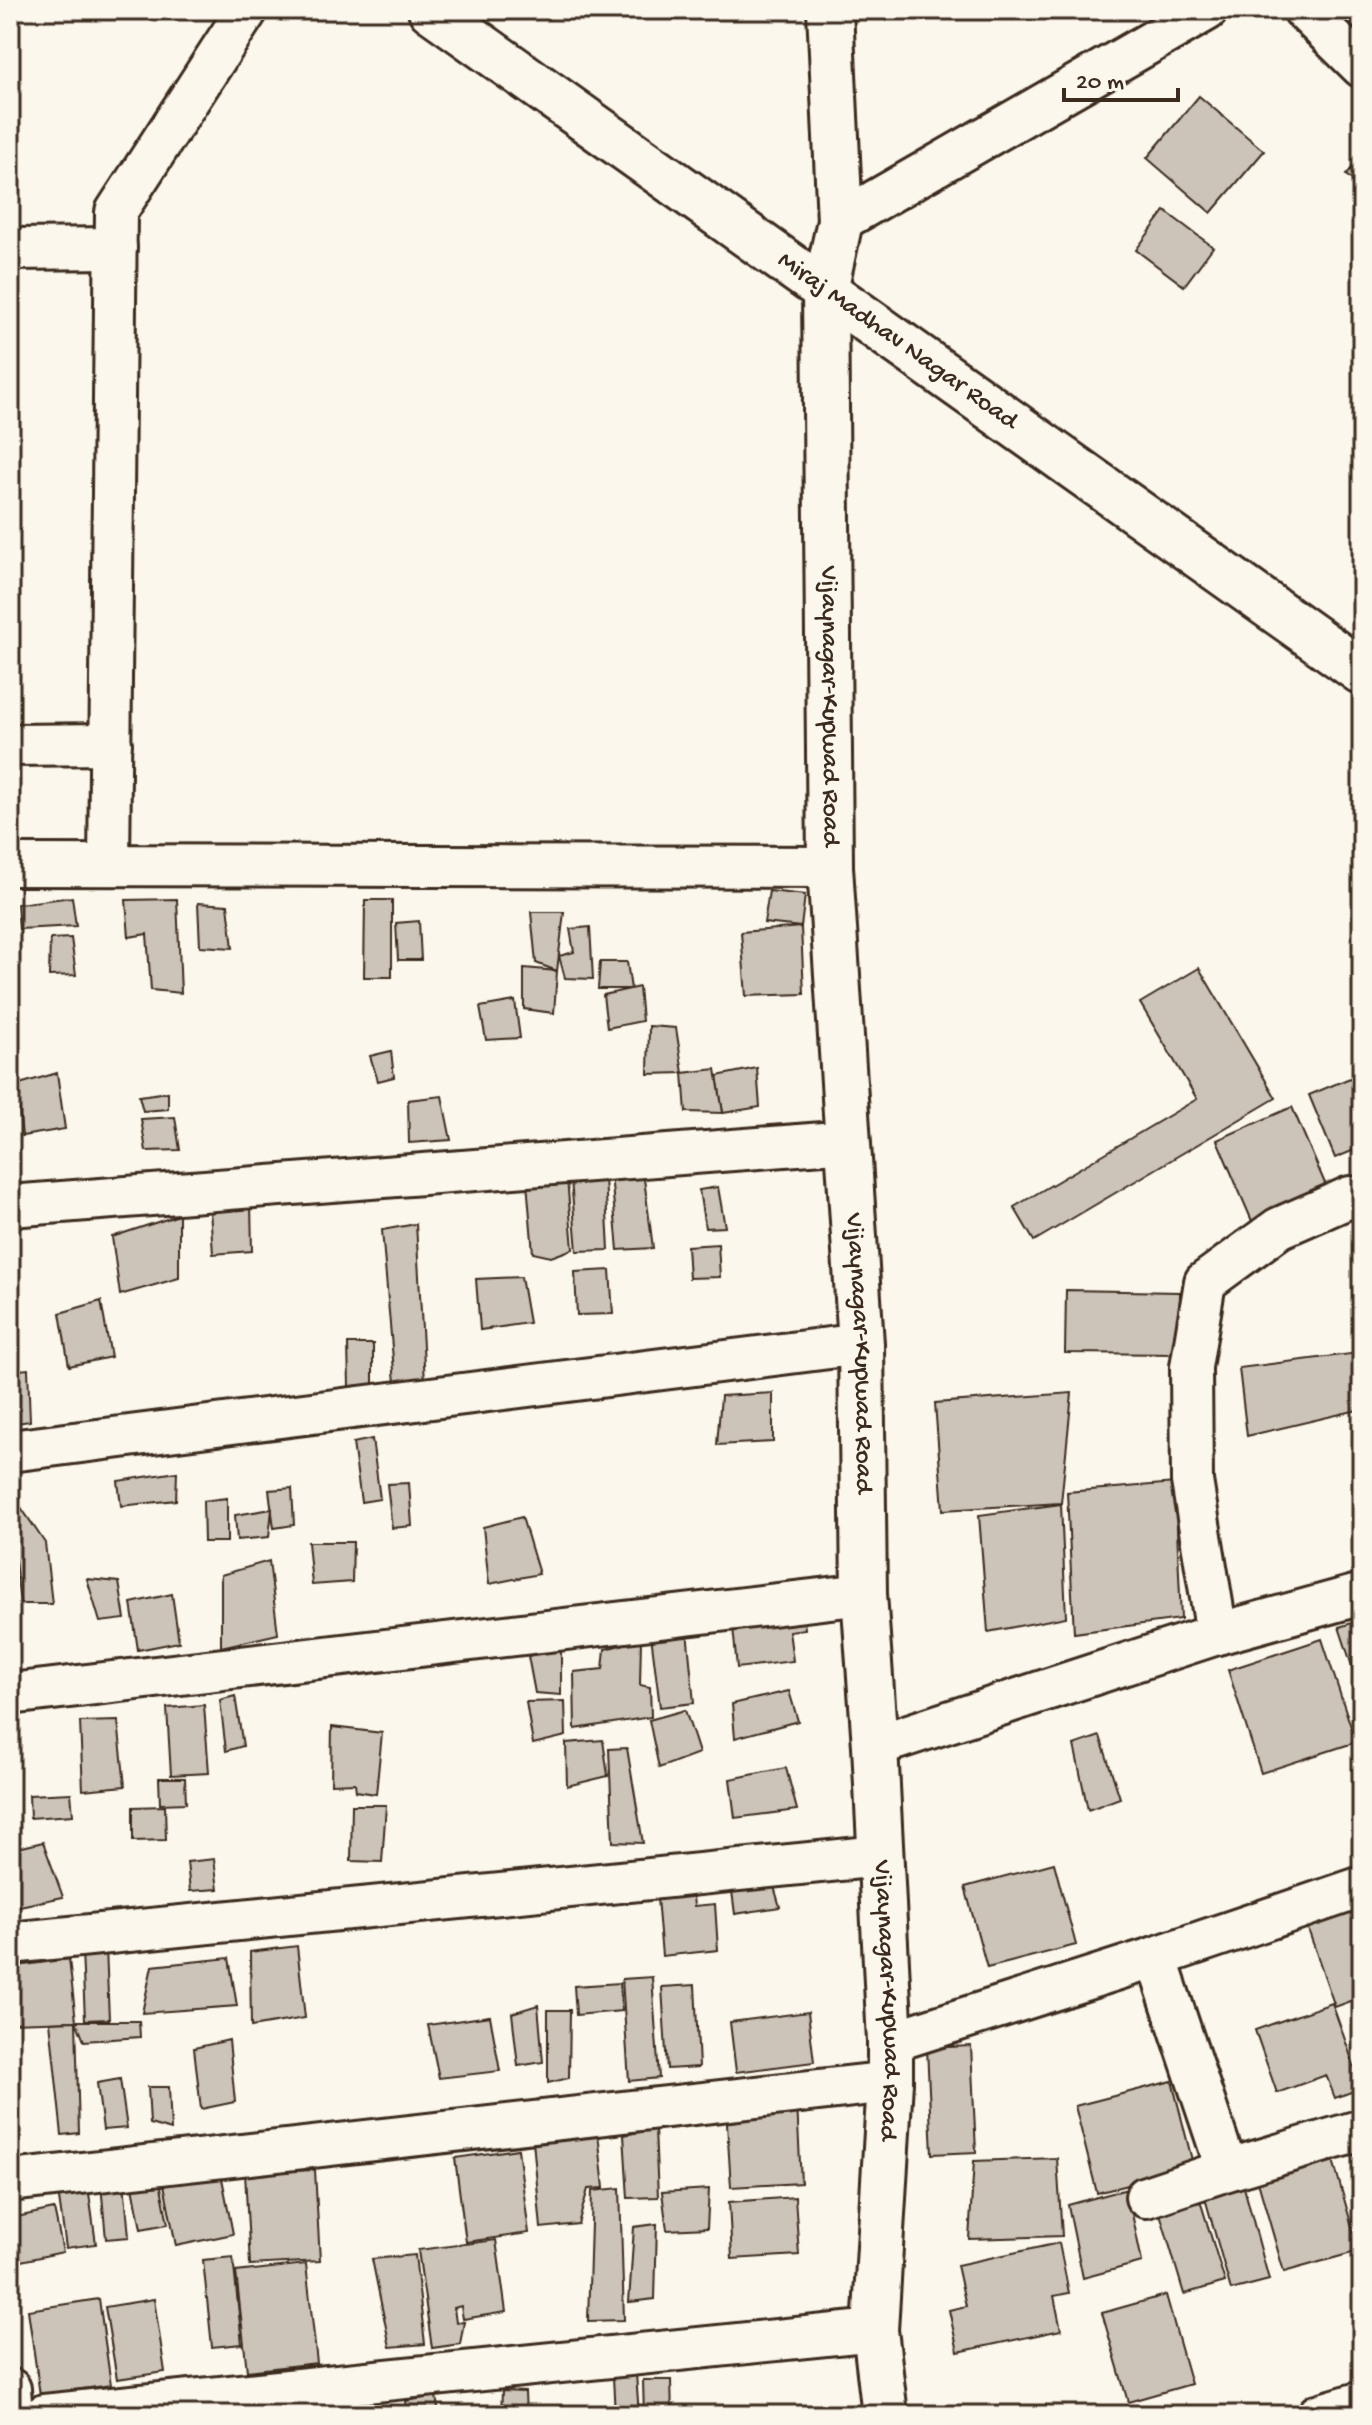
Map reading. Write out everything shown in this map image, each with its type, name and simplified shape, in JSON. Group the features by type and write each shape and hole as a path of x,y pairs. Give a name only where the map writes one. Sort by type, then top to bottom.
{"street":[{"path":"109,865 116,212 247,10"},
{"name":"Miraj Madhav Nagar Road","path":"431,10 1362,672"},
{"name":"Vijaynagar-Kupwad Road","path":"830,10 840,221 825,290 830,867 861,1344 864,1594 875,1746 890,2062 875,2330 885,2415"},
{"path":"840,221 1207,10"},
{"path":"1304,10 1362,67"},
{"path":"10,249 116,248"},
{"path":"10,745 111,744"},
{"path":"10,865 830,867"},
{"path":"10,1206 849,1141"},
{"path":"1217,1634 1192,1481 1191,1367 1205,1282 1279,1228 1350,1197 1362,1200"},
{"path":"10,1451 861,1344"},
{"path":"10,1694 864,1594"},
{"path":"875,1746 1217,1634 1362,1594"},
{"path":"10,1943 880,1856"},
{"path":"10,2181 890,2062 1156,1957 1362,1887"},
{"path":"1156,1957 1227,2170"},
{"path":"1146,2197 1362,2130"},
{"path":"44,2415 875,2330"},
{"path":"10,2389 12,2415"},
{"path":"1318,2415 1362,2402"}],"building":[{"path":"1199,96 1264,151 1211,213 1147,158"},
{"path":"1362,156 1362,188 1346,175"},
{"path":"1165,211 1213,247 1184,286 1136,250"},
{"path":"769,891 805,895 801,927 764,923"},
{"path":"72,897 76,926 19,929 17,904"},
{"path":"177,899 181,993 151,990 147,934 129,937 126,900"},
{"path":"365,900 392,900 392,977 364,977"},
{"path":"198,903 228,905 233,948 200,946"},
{"path":"531,912 564,912 557,971 536,963"},
{"path":"419,921 421,960 398,960 396,923"},
{"path":"590,927 593,979 565,978 559,956 574,952 570,929"},
{"path":"801,927 804,994 746,996 741,932"},
{"path":"71,938 76,975 49,976 50,939"},
{"path":"600,962 627,962 631,989 598,989"},
{"path":"524,968 557,971 554,1013 524,1009"},
{"path":"1199,968 1276,1098 1034,1241 1014,1207 1197,1099 1140,1003"},
{"path":"639,987 642,1021 607,1028 603,995"},
{"path":"515,1001 520,1038 486,1040 480,1007"},
{"path":"649,1026 676,1028 683,1073 648,1074"},
{"path":"391,1051 394,1077 378,1081 370,1056"},
{"path":"757,1068 760,1107 723,1113 717,1076"},
{"path":"716,1069 723,1113 686,1112 683,1073"},
{"path":"57,1073 65,1129 22,1136 16,1085"},
{"path":"1362,1073 1362,1147 1335,1158 1309,1095"},
{"path":"168,1092 168,1109 143,1111 139,1096"},
{"path":"442,1096 451,1140 409,1143 408,1100"},
{"path":"1292,1107 1330,1195 1255,1228 1217,1140"},
{"path":"175,1117 180,1150 146,1151 141,1119"},
{"path":"643,1171 653,1248 618,1250 611,1174"},
{"path":"605,1177 609,1250 577,1251 571,1180"},
{"path":"567,1179 573,1249 551,1257 533,1253 527,1182"},
{"path":"718,1187 725,1227 705,1228 699,1190"},
{"path":"251,1204 252,1251 213,1254 210,1209"},
{"path":"179,1215 179,1278 120,1295 112,1237"},
{"path":"416,1224 425,1382 395,1383 382,1230"},
{"path":"718,1244 720,1277 689,1278 687,1246"},
{"path":"610,1270 613,1314 577,1315 575,1272"},
{"path":"521,1277 529,1323 480,1330 476,1279"},
{"path":"1066,1290 1180,1292 1179,1354 1065,1353"},
{"path":"101,1301 111,1357 69,1366 60,1313"},
{"path":"348,1344 373,1344 373,1385 349,1386"},
{"path":"1358,1353 1362,1409 1247,1436 1239,1368"},
{"path":"28,1369 30,1421 10,1424 10,1371"},
{"path":"773,1393 773,1442 717,1445 721,1396"},
{"path":"1072,1393 1061,1503 943,1510 935,1403"},
{"path":"372,1439 380,1499 361,1502 353,1443"},
{"path":"177,1472 176,1500 121,1506 118,1481"},
{"path":"409,1483 412,1526 392,1528 387,1484"},
{"path":"1175,1483 1181,1619 1074,1633 1067,1492"},
{"path":"292,1488 294,1525 274,1528 269,1490"},
{"path":"10,1491 45,1543 52,1604 20,1604"},
{"path":"227,1498 227,1542 204,1542 203,1501"},
{"path":"1061,1504 1066,1617 988,1632 979,1515"},
{"path":"272,1509 269,1537 237,1540 235,1515"},
{"path":"522,1517 539,1574 489,1584 483,1527"},
{"path":"308,1542 353,1542 352,1582 312,1585"},
{"path":"269,1561 278,1634 221,1647 221,1575"},
{"path":"87,1579 119,1582 125,1619 100,1622"},
{"path":"172,1594 179,1642 138,1650 131,1603"},
{"path":"804,1619 805,1629 789,1631 793,1661 737,1668 733,1627"},
{"path":"1362,1620 1362,1692 1361,1693 1339,1627"},
{"path":"687,1630 694,1703 660,1707 651,1635"},
{"path":"1322,1639 1356,1742 1261,1773 1228,1670"},
{"path":"641,1640 640,1685 650,1687 651,1717 575,1729 574,1672 603,1669 605,1649"},
{"path":"561,1649 561,1695 535,1693 528,1656"},
{"path":"789,1691 798,1721 735,1738 732,1704"},
{"path":"235,1696 243,1746 226,1751 220,1700"},
{"path":"565,1701 566,1736 533,1744 526,1702"},
{"path":"204,1705 209,1773 171,1775 167,1708"},
{"path":"685,1710 699,1753 659,1768 649,1720"},
{"path":"118,1721 125,1786 83,1790 80,1722"},
{"path":"332,1727 382,1733 376,1794 356,1791 355,1783 331,1784"},
{"path":"1100,1736 1120,1798 1088,1810 1074,1745"},
{"path":"603,1740 608,1776 567,1786 566,1743"},
{"path":"627,1748 643,1843 613,1842 609,1749"},
{"path":"786,1768 797,1810 735,1818 730,1779"},
{"path":"159,1778 185,1778 186,1803 160,1804"},
{"path":"71,1793 73,1815 30,1818 29,1795"},
{"path":"352,1805 386,1805 382,1862 351,1861"},
{"path":"165,1806 166,1840 133,1841 133,1807"},
{"path":"43,1842 63,1897 10,1908 10,1850"},
{"path":"214,1859 218,1889 190,1891 187,1862"},
{"path":"1054,1863 1076,1945 987,1968 965,1887"},
{"path":"770,1873 780,1907 735,1914 730,1876"},
{"path":"691,1878 694,1906 715,1904 718,1950 662,1956 657,1898"},
{"path":"1359,1904 1362,1911 1362,1997 1335,2007 1306,1923"},
{"path":"297,1946 305,2018 251,2027 250,1952"},
{"path":"106,1948 109,2019 85,2020 82,1950"},
{"path":"229,1958 237,2006 142,2013 152,1966"},
{"path":"69,1959 76,2021 10,2023 10,1967"},
{"path":"652,1977 659,2078 629,2081 622,1979"},
{"path":"620,1983 622,2011 576,2015 574,1986"},
{"path":"695,1985 699,2067 667,2069 662,1987"},
{"path":"1332,2003 1362,2088 1335,2098 1326,2075 1277,2093 1255,2030"},
{"path":"538,2005 543,2062 518,2066 512,2013"},
{"path":"548,2010 570,2010 569,2078 548,2083"},
{"path":"808,2012 814,2062 736,2072 730,2022"},
{"path":"490,2016 500,2071 439,2078 428,2025"},
{"path":"76,2021 79,2133 62,2135 50,2022"},
{"path":"76,2021 139,2021 140,2037 84,2041"},
{"path":"229,2040 235,2102 201,2109 194,2048"},
{"path":"971,2046 976,2152 932,2154 927,2048"},
{"path":"120,2079 127,2128 103,2130 97,2083"},
{"path":"1172,2081 1194,2168 1097,2193 1075,2106"},
{"path":"148,2087 169,2087 171,2130 150,2124"},
{"path":"797,2103 801,2183 731,2187 726,2108"},
{"path":"597,2124 604,2188 588,2189 578,2224 541,2228 532,2130"},
{"path":"655,2129 658,2197 628,2198 624,2135"},
{"path":"518,2149 529,2233 466,2242 455,2158"},
{"path":"1331,2153 1359,2251 1284,2272 1256,2175"},
{"path":"1057,2158 1062,2236 969,2239 974,2161"},
{"path":"220,2168 233,2234 176,2246 163,2179"},
{"path":"315,2170 320,2261 250,2265 245,2173"},
{"path":"159,2176 168,2224 141,2229 132,2181"},
{"path":"124,2182 129,2237 106,2239 101,2184"},
{"path":"88,2186 96,2244 66,2248 58,2191"},
{"path":"1244,2187 1269,2280 1231,2290 1205,2198"},
{"path":"620,2188 624,2320 588,2321 592,2191"},
{"path":"709,2189 707,2228 667,2230 662,2192"},
{"path":"1127,2189 1142,2262 1083,2278 1068,2205"},
{"path":"795,2197 799,2255 732,2259 729,2202"},
{"path":"1199,2197 1225,2282 1184,2294 1159,2210"},
{"path":"54,2209 63,2252 21,2261 12,2218"},
{"path":"657,2224 655,2299 629,2302 634,2227"},
{"path":"496,2240 506,2312 463,2319 461,2306 454,2308 456,2323 464,2322 460,2344 432,2348 418,2250"},
{"path":"1059,2243 1069,2293 1054,2296 1061,2330 958,2352 949,2310 966,2306 957,2265"},
{"path":"415,2255 425,2344 390,2347 372,2259"},
{"path":"233,2257 242,2344 212,2347 203,2260"},
{"path":"306,2264 317,2363 247,2371 236,2272"},
{"path":"1166,2295 1191,2384 1128,2402 1102,2313"},
{"path":"99,2299 111,2385 40,2395 28,2310"},
{"path":"154,2299 165,2372 117,2379 105,2307"},
{"path":"636,2374 639,2415 615,2415 613,2377"},
{"path":"643,2380 671,2380 672,2415 644,2415"},
{"path":"502,2391 525,2392 526,2415 501,2415"},
{"path":"436,2396 439,2415 408,2415 406,2401"},
{"path":"305,2400 306,2415 257,2415 256,2405"}]}
